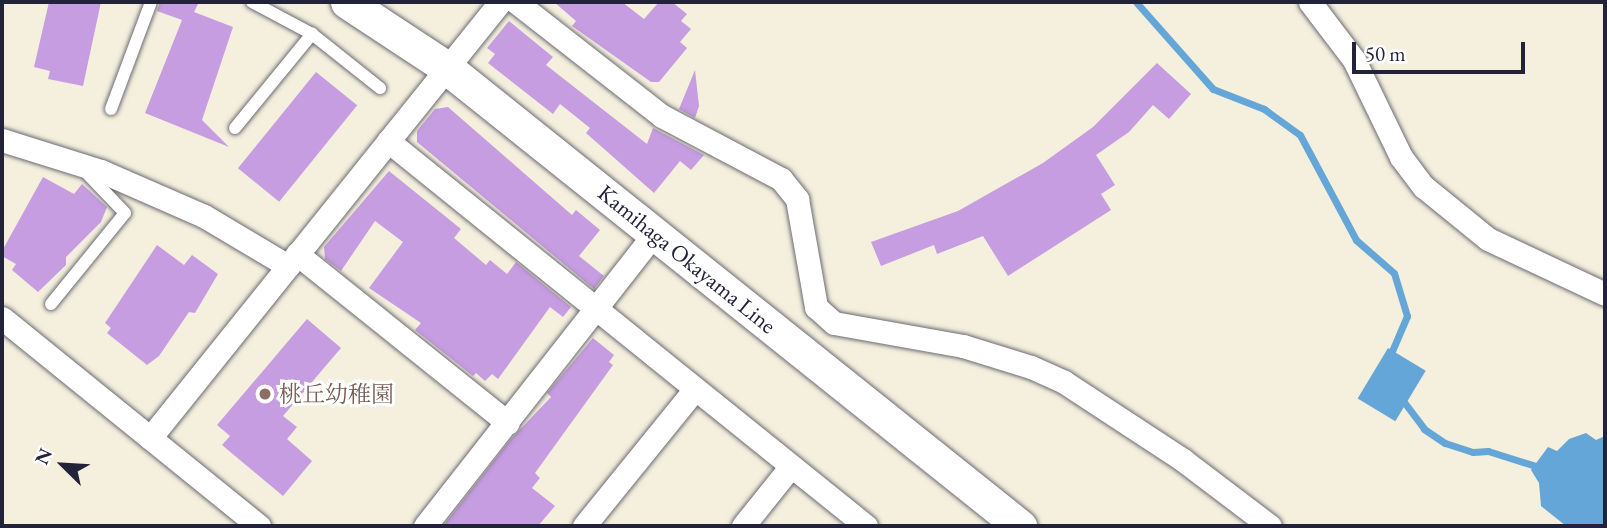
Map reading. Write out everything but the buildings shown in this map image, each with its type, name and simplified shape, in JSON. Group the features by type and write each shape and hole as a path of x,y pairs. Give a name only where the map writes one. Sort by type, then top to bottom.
{"main road":[{"name":"Kamihaga Okayama Line","path":"346,2 447,68 1020,526"}],"street":[{"path":"150,438 500,2"},
{"path":"516,2 662,117 781,179 797,199 816,307 834,323 963,346 1031,367 1063,382 1183,460 1270,526"},
{"path":"1310,2 1354,60 1401,157 1424,187 1488,239 1605,294"},
{"path":"2,140 79,163 204,216 292,260 508,423"},
{"path":"388,141 866,526"},
{"path":"425,526 655,233"},
{"path":"2,318 150,438 230,516 259,526"},
{"path":"584,526 695,388"},
{"path":"743,526 791,466"}],"lane":[{"path":"111,109 151,2"},
{"path":"252,2 312,34 380,88"},
{"path":"235,128 312,34"},
{"path":"51,304 125,213 79,163"}],"water":[{"path":"1388,348 1426,371 1395,421 1358,399"},
{"path":"1586,433 1596,440 1605,436 1605,526 1566,526 1541,506 1539,483 1531,470 1548,447 1557,451 1569,439"}],"waterway":[{"path":"1136,2 1213,89 1264,109 1300,135 1356,240 1394,273 1407,316 1389,358"},
{"path":"1401,398 1424,429 1445,443 1473,452 1488,451 1542,468"}],"place":[{"name":"桃丘幼稚園","path":"265,394"}]}
